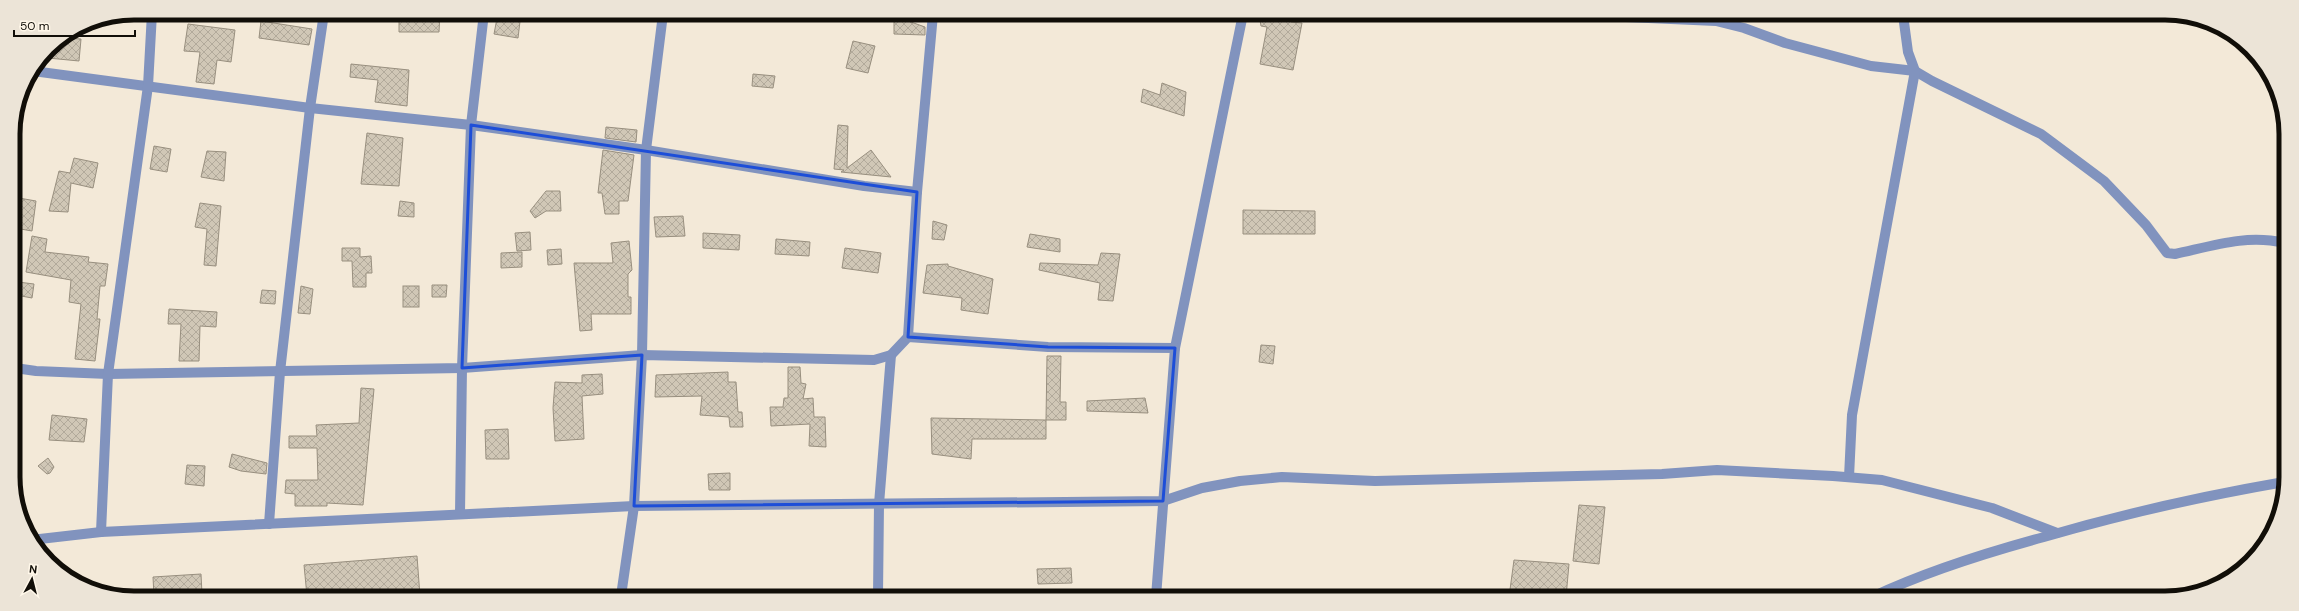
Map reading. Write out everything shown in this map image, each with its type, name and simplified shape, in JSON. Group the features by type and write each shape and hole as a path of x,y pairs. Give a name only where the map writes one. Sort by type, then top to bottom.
{"street":[{"path":"100,532 108,374 148,86 152,20"},
{"path":"269,524 280,372 310,108 323,20"},
{"path":"460,514 462,368 471,125 483,20"},
{"path":"622,591 634,506 642,355 646,150 662,20"},
{"path":"20,369 36,371 108,374 280,372 462,368 642,355 874,360 891,355 908,337 917,192 932,20"},
{"path":"1156,591 1175,348 1242,20"},
{"path":"1677,20 1716,22 1744,28 1785,43 1871,66 1915,71 1932,81 2041,134 2104,181 2146,225 2167,253 2175,254 2228,242 2255,239 2279,242"},
{"path":"1849,477 1852,414 1915,71 1908,52 1904,20"},
{"path":"39,72 310,108 471,125 646,150 864,186 917,192"},
{"path":"908,337 1048,347 1175,348"},
{"path":"878,591 879,504 891,355"},
{"path":"39,539 100,532 634,506 1163,501 1240,480 1282,477 1374,481 1662,474 1717,470 1882,480 1992,508 2057,533"},
{"path":"1885,591 1909,580 1985,553 2057,533 2207,495 2279,483"}],"highlighted area":[{"path":"471,125 917,192 908,337 1048,347 1175,348 1163,501 634,506 642,355 462,368"}],"building":[{"path":"399,20 440,20 439,32 399,32"},
{"path":"497,20 520,20 518,38 494,34"},
{"path":"894,20 905,20 925,27 925,35 894,34"},
{"path":"1260,20 1291,20 1291,22 1302,23 1293,70 1260,64 1267,27 1261,26"},
{"path":"261,21 312,29 309,45 259,38"},
{"path":"188,24 235,30 231,62 217,60 214,84 196,82 200,52 184,51"},
{"path":"72,38 81,39 79,61 49,58 59,48"},
{"path":"853,41 875,46 868,73 846,68"},
{"path":"351,64 409,70 407,106 375,102 378,80 350,77"},
{"path":"753,74 775,76 773,88 752,86"},
{"path":"1162,83 1186,92 1184,116 1141,102 1143,89 1160,95"},
{"path":"838,125 848,126 847,168 871,150 891,177 841,172 844,170 834,169"},
{"path":"606,127 637,130 636,142 605,138"},
{"path":"367,133 403,138 399,186 361,184"},
{"path":"154,146 171,149 167,172 150,169"},
{"path":"603,150 634,155 628,201 619,201 619,214 605,214 602,193 598,193"},
{"path":"207,151 226,152 224,181 201,177"},
{"path":"74,158 98,163 93,188 71,183 68,212 49,211 59,171 70,173"},
{"path":"546,191 560,191 561,211 546,211 535,218 530,211"},
{"path":"20,198 36,201 32,231 20,229"},
{"path":"400,201 414,203 414,217 398,216"},
{"path":"200,203 221,206 216,266 204,265 207,229 195,227"},
{"path":"1243,210 1315,211 1315,234 1243,234"},
{"path":"683,216 685,236 656,237 654,217"},
{"path":"933,221 947,225 944,240 932,239"},
{"path":"530,232 531,250 517,251 515,233"},
{"path":"703,233 740,235 739,250 703,248"},
{"path":"1030,234 1060,239 1060,252 1027,247"},
{"path":"32,236 47,239 45,252 89,257 88,262 108,264 105,286 100,286 97,319 100,319 95,361 75,359 81,304 69,302 71,280 26,272"},
{"path":"776,239 810,242 809,256 775,254"},
{"path":"629,241 632,270 628,274 628,297 631,297 631,314 591,314 592,330 580,331 574,263 613,263 611,243"},
{"path":"342,248 360,248 360,257 371,256 372,273 366,273 366,287 353,287 352,261 342,261"},
{"path":"845,248 881,253 878,273 842,268"},
{"path":"561,249 562,264 548,265 547,250"},
{"path":"522,252 522,267 501,268 501,253"},
{"path":"1101,253 1120,254 1113,301 1098,300 1100,283 1039,270 1040,263 1098,265"},
{"path":"948,264 948,266 993,279 988,314 961,310 962,298 923,293 927,265"},
{"path":"20,282 34,284 32,298 20,296"},
{"path":"432,285 447,285 446,297 432,297"},
{"path":"301,286 313,289 310,314 298,313"},
{"path":"403,286 419,286 419,307 403,307"},
{"path":"262,290 276,291 275,304 260,303"},
{"path":"169,309 217,312 216,327 200,326 199,361 179,361 181,324 168,324"},
{"path":"1261,345 1275,346 1273,364 1259,362"},
{"path":"1047,356 1061,356 1060,402 1066,402 1066,420 1046,420"},
{"path":"788,367 800,367 801,383 806,384 803,399 813,398 814,417 825,417 826,447 809,446 810,424 771,426 770,407 783,407 784,398 788,398"},
{"path":"728,372 728,382 736,382 738,412 742,412 743,427 730,427 729,417 700,415 702,396 655,397 656,375"},
{"path":"602,374 603,394 582,396 584,439 555,441 553,408 555,382 582,383 582,375"},
{"path":"361,388 374,389 363,505 327,503 327,506 295,506 295,494 285,493 286,480 318,480 317,448 289,448 289,436 317,436 316,425 359,423"},
{"path":"1145,398 1148,413 1087,411 1087,401"},
{"path":"52,415 87,419 84,442 49,440"},
{"path":"931,418 1046,420 1046,439 972,439 971,459 932,454"},
{"path":"508,429 509,459 486,459 485,430"},
{"path":"232,454 267,463 266,474 241,471 229,467"},
{"path":"48,458 54,467 50,473 47,474 38,466"},
{"path":"187,465 205,466 204,486 185,484"},
{"path":"730,473 730,490 709,490 708,474"},
{"path":"1579,505 1605,507 1599,564 1573,561"},
{"path":"417,556 420,591 307,591 304,565"},
{"path":"1514,560 1569,564 1567,591 1510,591"},
{"path":"1071,568 1072,583 1038,584 1037,569"},
{"path":"201,574 202,591 154,591 153,577"}]}
